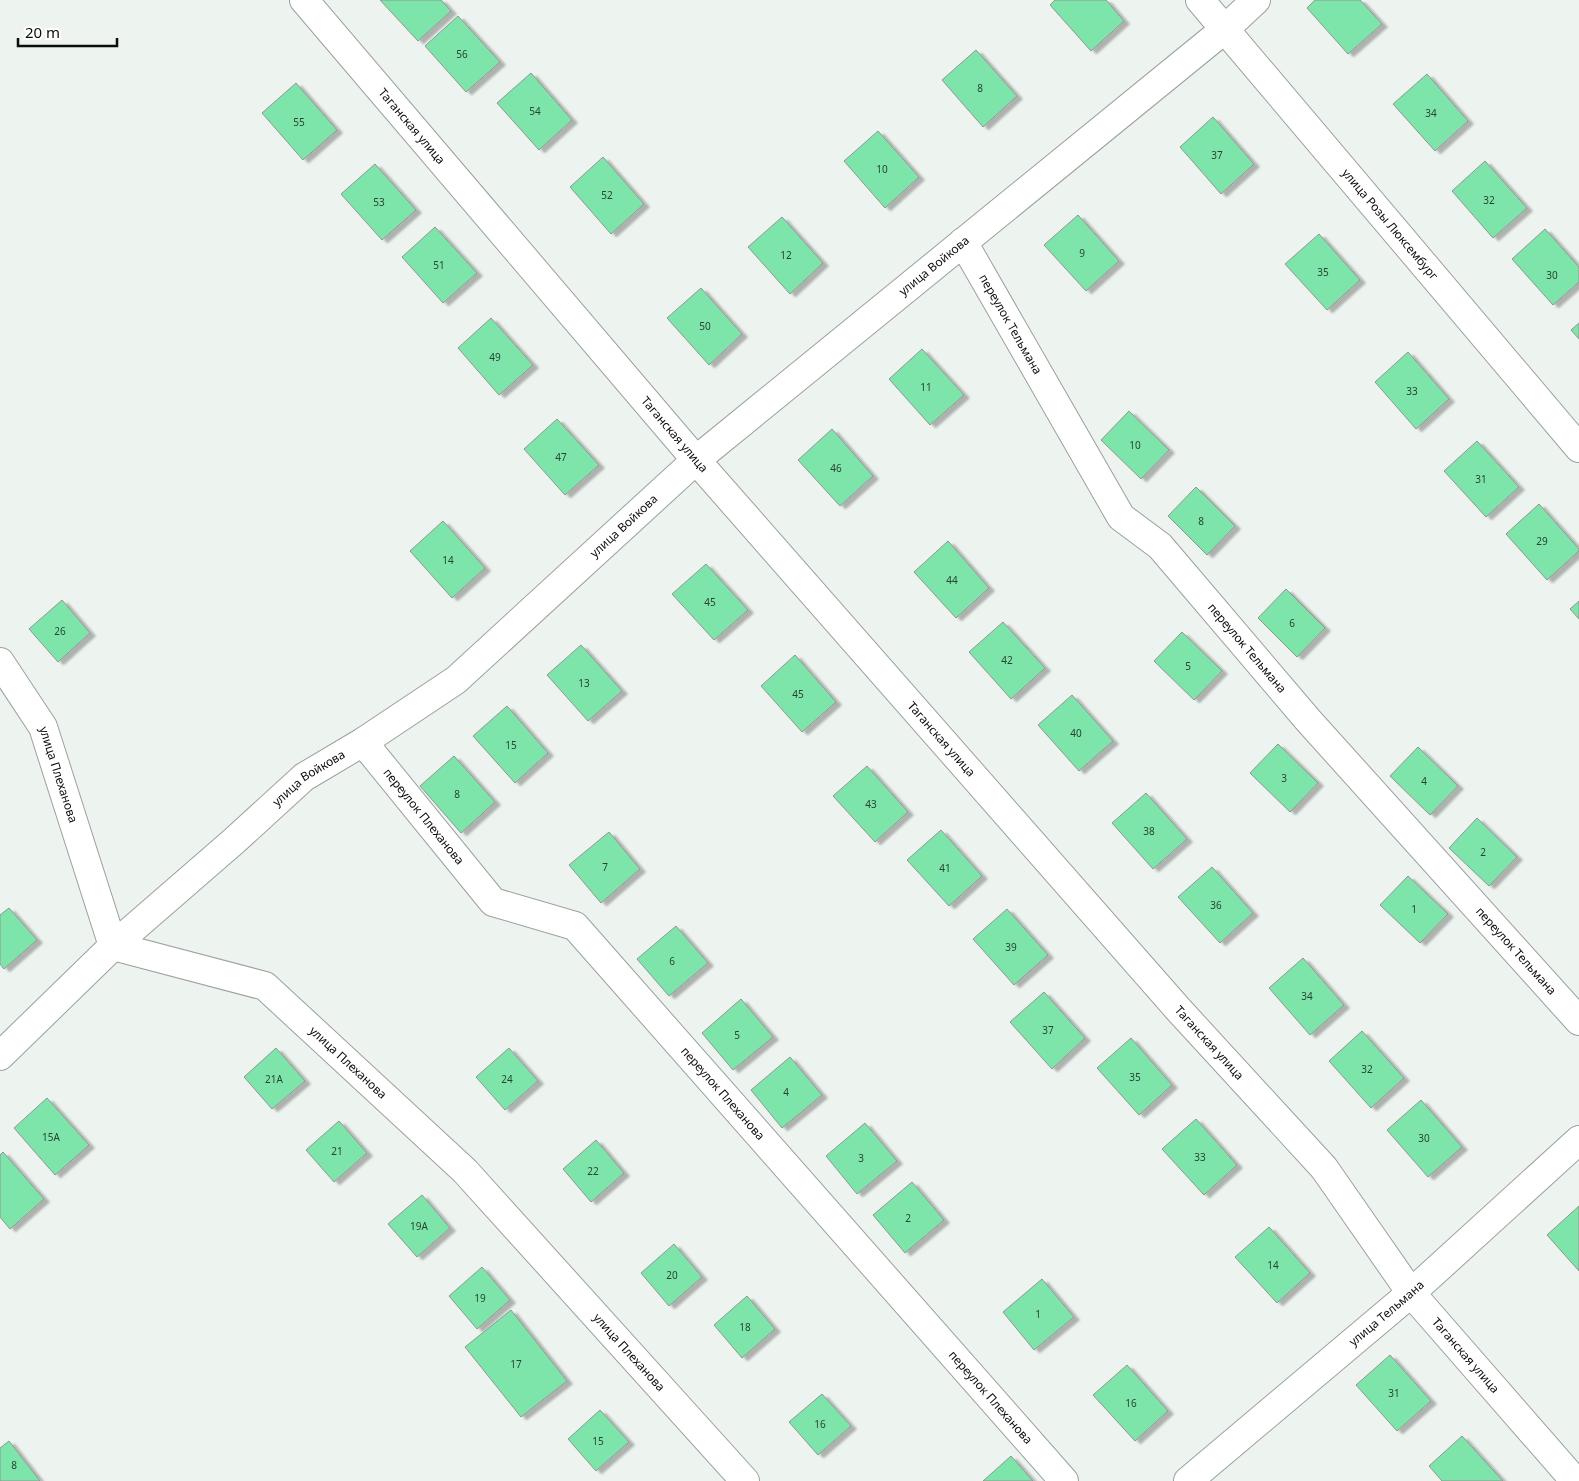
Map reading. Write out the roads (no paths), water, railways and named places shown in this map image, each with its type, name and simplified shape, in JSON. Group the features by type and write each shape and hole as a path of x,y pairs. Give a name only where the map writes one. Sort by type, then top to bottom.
{"street":[{"name":"Таганская улица","path":"304,0 696,460 1178,1009 1324,1168 1411,1293 1575,1481"},
{"name":"улица Розы Люксембург","path":"1200,0 1579,448"},
{"name":"улица Войкова","path":"0,1056 113,946 234,841 304,777 363,742 456,680 696,460 1225,29 1256,0"},
{"name":"переулок Тельмана","path":"963,242 1121,517 1160,546 1308,720 1579,1021"},
{"name":"улица Плеханова","path":"0,662 43,727 113,946 265,986 465,1171 745,1481"},
{"name":"переулок Плеханова","path":"363,742 493,902 576,926 1064,1481"},
{"name":"улица Тельмана","path":"1188,1481 1411,1293 1579,1140"}]}
